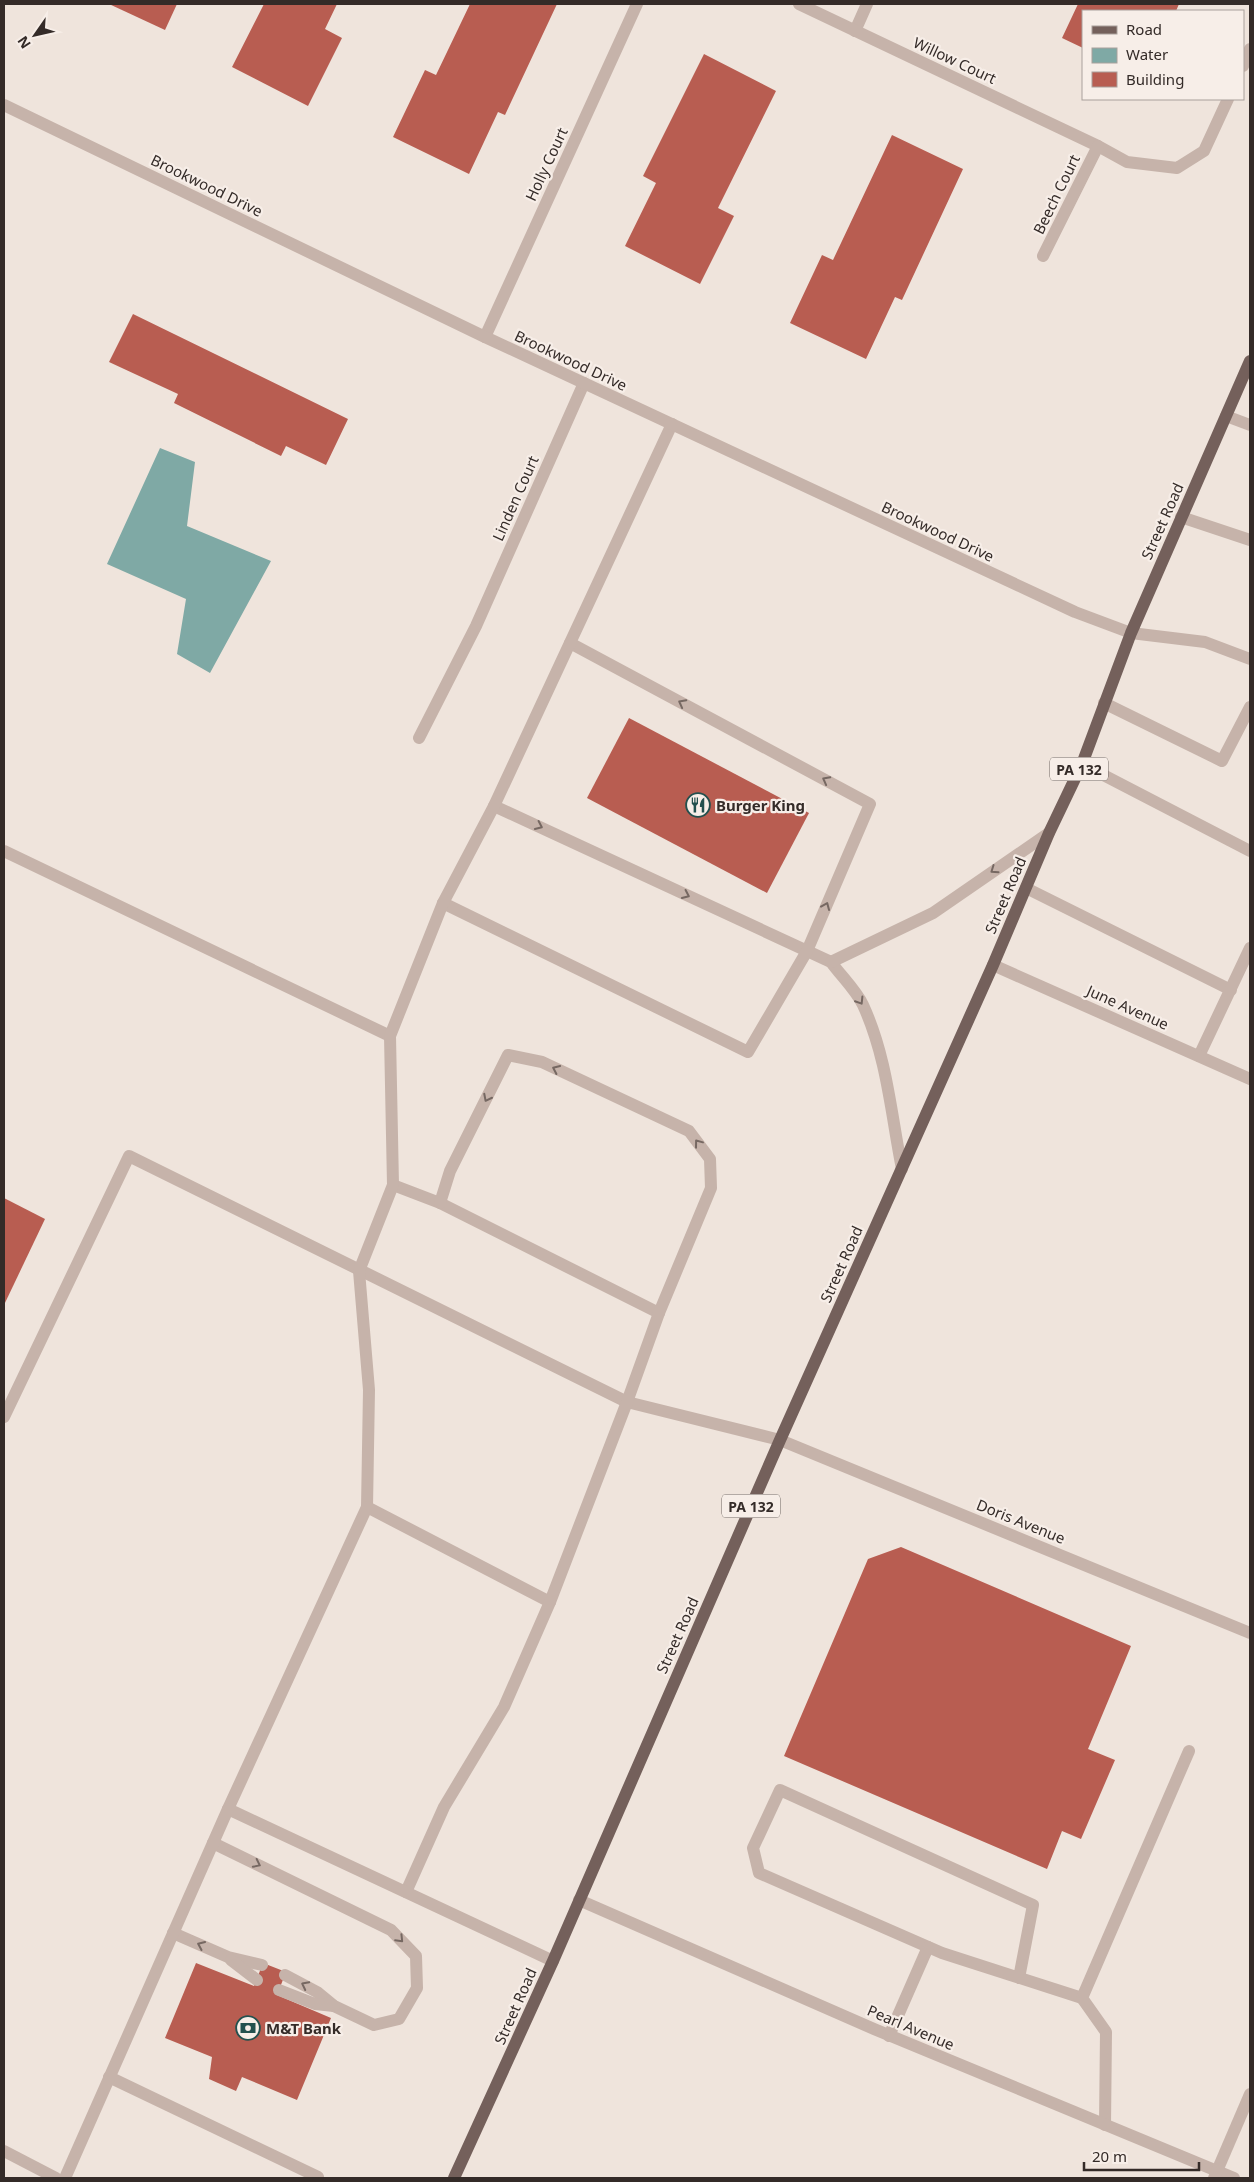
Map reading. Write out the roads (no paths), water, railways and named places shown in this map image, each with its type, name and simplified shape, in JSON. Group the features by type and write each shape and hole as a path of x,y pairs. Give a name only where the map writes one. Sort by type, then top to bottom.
{"main road":[{"name":"Street Road","path":"454,2178 553,1962 780,1440 993,965 1049,833 1082,764 1131,633 1250,361"}],"street":[{"name":"Holly Court","path":"485,337 637,4"},
{"name":"Willow Court","path":"799,4 1098,146 1127,162 1177,168 1204,151 1228,100"},
{"path":"856,31 867,4"},
{"path":"1244,64 1250,49"},
{"name":"Brookwood Drive","path":"4,104 485,337 1075,612 1131,633 1205,642 1250,659"},
{"name":"Beech Court","path":"1043,256 1098,146"},
{"name":"Linden Court","path":"419,738 476,626 584,383"},
{"path":"1226,416 1250,425"},
{"path":"64,2178 228,1809 367,1507 369,1390 360,1271 393,1185 390,1036 443,903 494,806 672,424"},
{"path":"1181,517 1250,540"},
{"path":"443,903 748,1052 806,951 870,804 570,642"},
{"path":"1104,703 1222,760 1250,707"},
{"path":"1082,764 1250,850"},
{"path":"494,806 831,962 862,1003 877,1041 884,1067 891,1118 902,1169"},
{"path":"831,962 933,913 1049,833"},
{"path":"4,851 390,1036"},
{"path":"1026,888 1231,990"},
{"path":"1199,1056 1250,948"},
{"name":"June Avenue","path":"993,965 1250,1079"},
{"path":"406,1892 444,1807 504,1707 550,1602 627,1402 659,1312 711,1188 710,1159 689,1131 542,1062 508,1055 450,1172 440,1203"},
{"name":"Doris Avenue","path":"4,1417 129,1156 627,1402 780,1440 1250,1633"},
{"path":"393,1185 440,1203 659,1312"},
{"path":"367,1507 550,1602"},
{"path":"1082,1998 1189,1751"},
{"path":"1019,1978 1033,1905 780,1790 753,1848 759,1873 942,1953 1019,1978 1082,1998 1106,2032 1105,2125"},
{"path":"228,1809 553,1962"},
{"path":"213,1843 391,1930 416,1956 417,1988 399,2019 374,2025 334,2006 317,1992 284,1975"},
{"name":"Pearl Avenue","path":"579,1900 889,2036 1105,2125 1216,2175 1234,2178"},
{"path":"173,1933 228,1957 262,1965"},
{"path":"889,2036 928,1947"},
{"path":"228,1957 256,1980"},
{"path":"279,1990 315,2004 334,2006"},
{"path":"109,2077 318,2177"},
{"path":"1216,2175 1250,2094"},
{"path":"4,2151 56,2178"}],"water":[{"path":"160,448 195,462 187,526 271,561 210,673 177,654 186,599 107,564"}],"place":[{"name":"Burger King","path":"698,805"},
{"name":"M&T Bank","path":"248,2028"}]}
